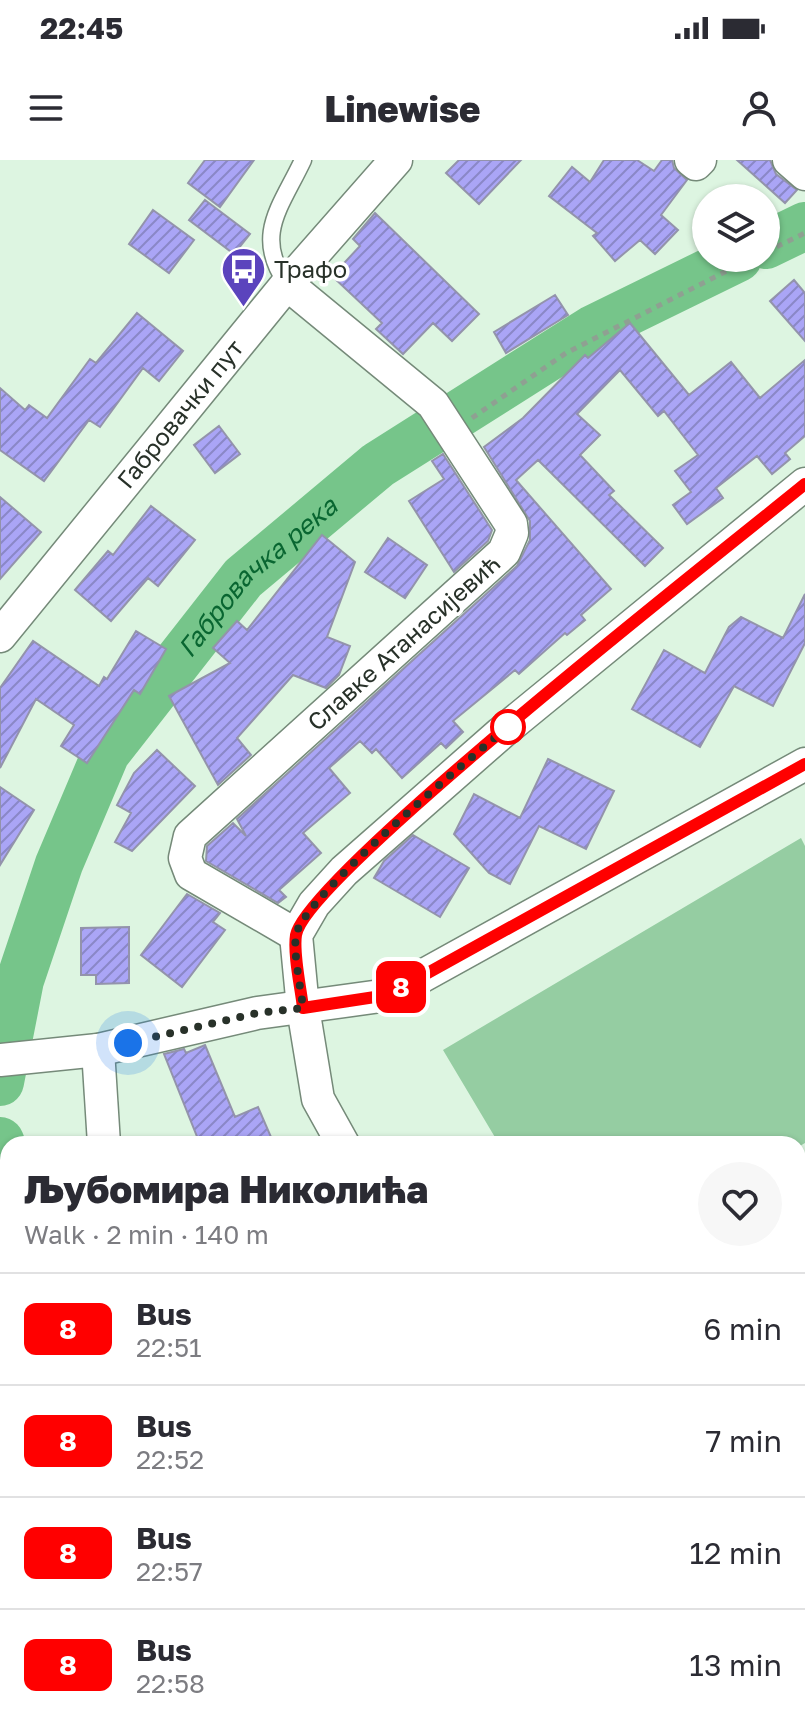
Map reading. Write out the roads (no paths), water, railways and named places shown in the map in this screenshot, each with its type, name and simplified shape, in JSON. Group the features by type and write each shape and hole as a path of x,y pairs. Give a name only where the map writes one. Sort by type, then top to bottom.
{"street":[{"name":"Габровачки пут","path":"0,636 287,284 396,160"},
{"path":"691,160 696,164 700,160"},
{"path":"789,160 805,174"},
{"name":"Славке Атанасијевић","path":"287,284 433,404 511,524 512,533 504,552 190,836 185,848 191,874 296,935"},
{"path":"339,1136 318,1099 303,1008 296,935 314,904 344,871 501,733 805,484"},
{"path":"11,1060 98,1050 257,1013 388,995 805,764"},
{"path":"98,1050 103,1136"}],"lane":[{"path":"287,284 273,263 270,229 303,160"}],"waterway":[{"name":"Габровачка река","path":"780,238 805,226"},
{"name":"Габровачка река","path":"0,1082 20,980 59,864 106,753 243,578 378,465 593,329 709,272"}],"place":[{"name":"Трафо","path":"243,309"}]}
